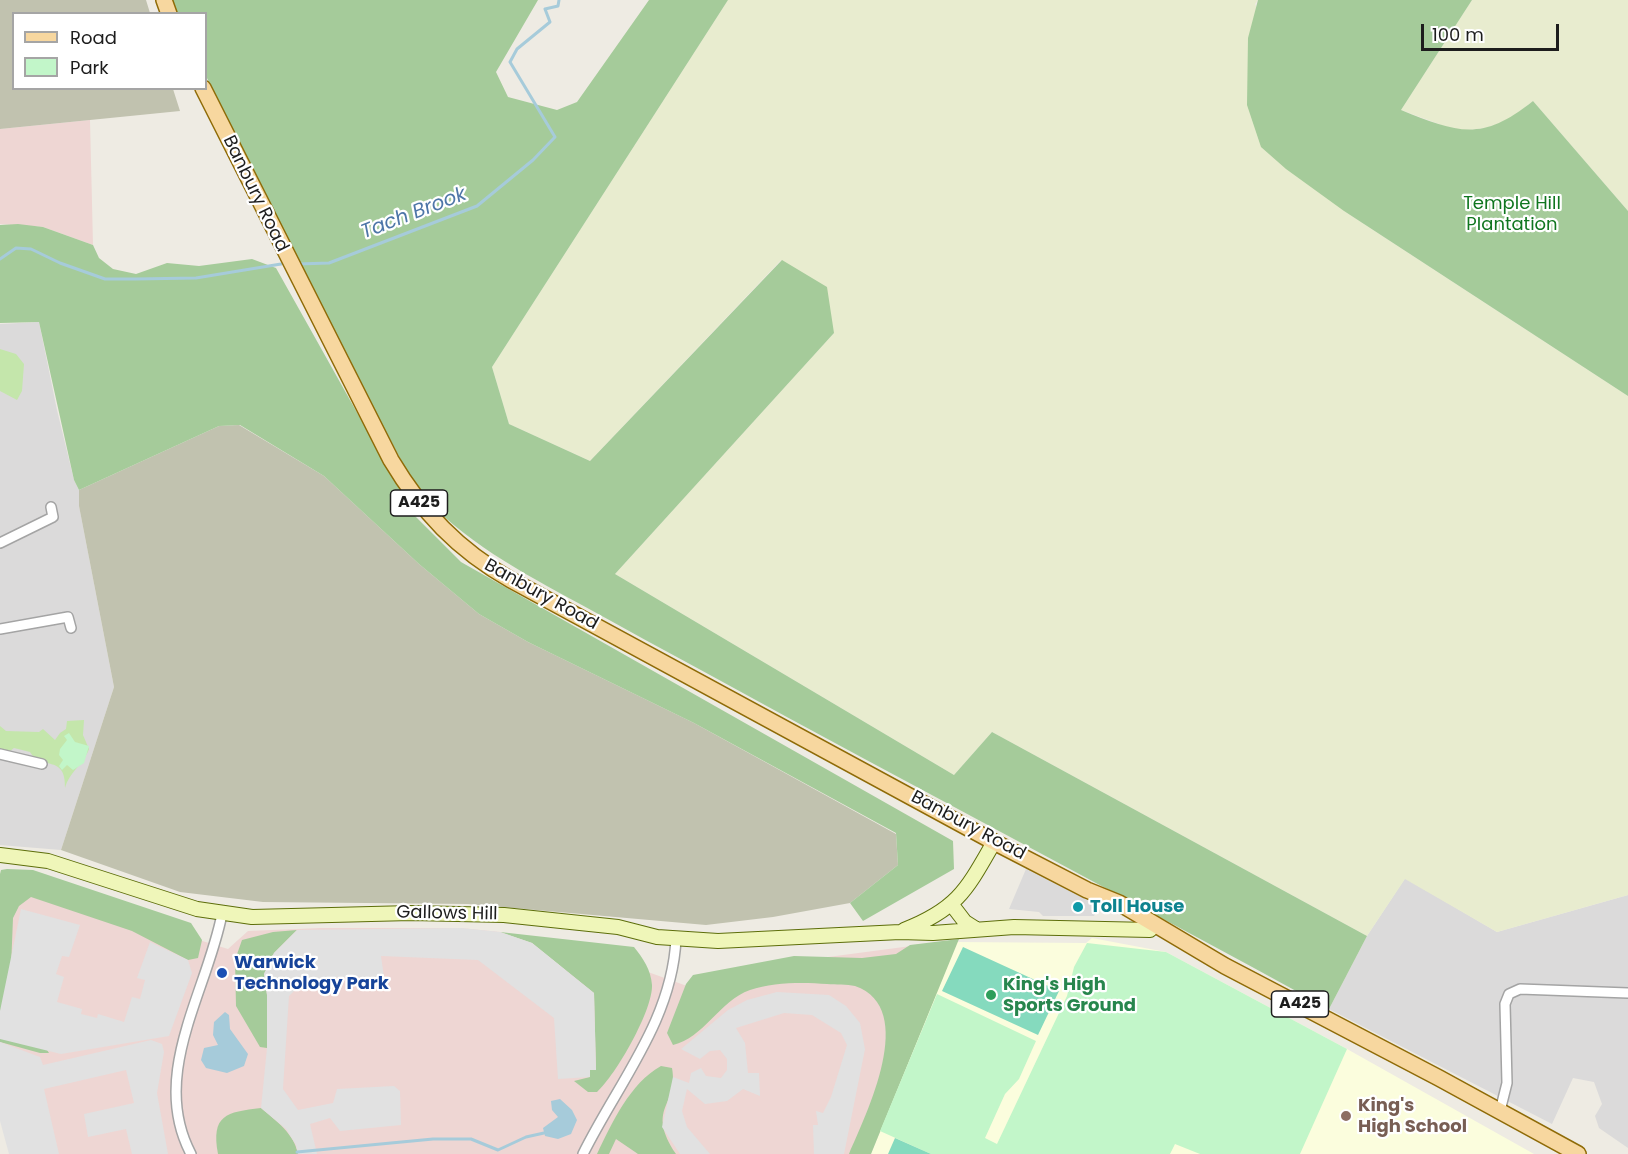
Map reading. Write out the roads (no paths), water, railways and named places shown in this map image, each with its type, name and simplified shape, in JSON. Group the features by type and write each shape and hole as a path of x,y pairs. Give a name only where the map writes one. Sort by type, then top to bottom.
{"main road":[{"name":"Banbury Road","path":"204,90 391,460 414,497 440,528 473,557 511,580 994,842 1087,891 1119,903 1171,932 1188,945 1578,1154"},
{"name":"Banbury Road","path":"1087,891 1105,906 1170,941 1188,945"}],"street":[{"path":"0,543 52,512 57,528"},
{"path":"66,605 71,628"},
{"path":"0,629 68,617"},
{"path":"0,754 42,764"},
{"name":"Gallows Hill","path":"900,932 934,917 952,905 967,889 994,842"},
{"name":"Gallows Hill","path":"0,855 48,861 175,903 222,914 278,918 411,913 582,918 676,939 733,941 900,932 933,933 1014,927 1150,930"},
{"path":"952,905 965,922 976,929"},
{"path":"191,1154 175,1105 177,1068 222,914"},
{"path":"583,1154 646,1044 669,987 676,939"},
{"path":"1500,1111 1506,1088 1505,1004 1509,994 1520,989 1628,993"}],"water":[{"path":"225,1012 229,1015 230,1029 248,1054 244,1066 227,1073 206,1068 201,1060 204,1048 218,1045 213,1035 214,1022"},
{"path":"560,1099 572,1110 577,1120 571,1134 558,1139 545,1136 543,1128 558,1117 552,1110 551,1101"}],"waterway":[{"name":"Tach Brook","path":"298,264 329,263 477,206 533,160 555,137 510,62 517,49 550,22 545,9 558,6 559,0"},
{"name":"Tach Brook","path":"0,259 16,248 31,249 60,263 105,279 196,278 281,264"},
{"path":"297,1152 433,1139 471,1139 498,1150 526,1137 544,1133"}],"place":[{"name":"Toll House","path":"1078,907"},
{"name":"Warwick Technology Park","path":"222,973"},
{"name":"King's High Sports Ground","path":"991,995"},
{"name":"King's High School","path":"1346,1116"}],"park label":[{"name":"Temple Hill Plantation","path":"1512,214"}]}
